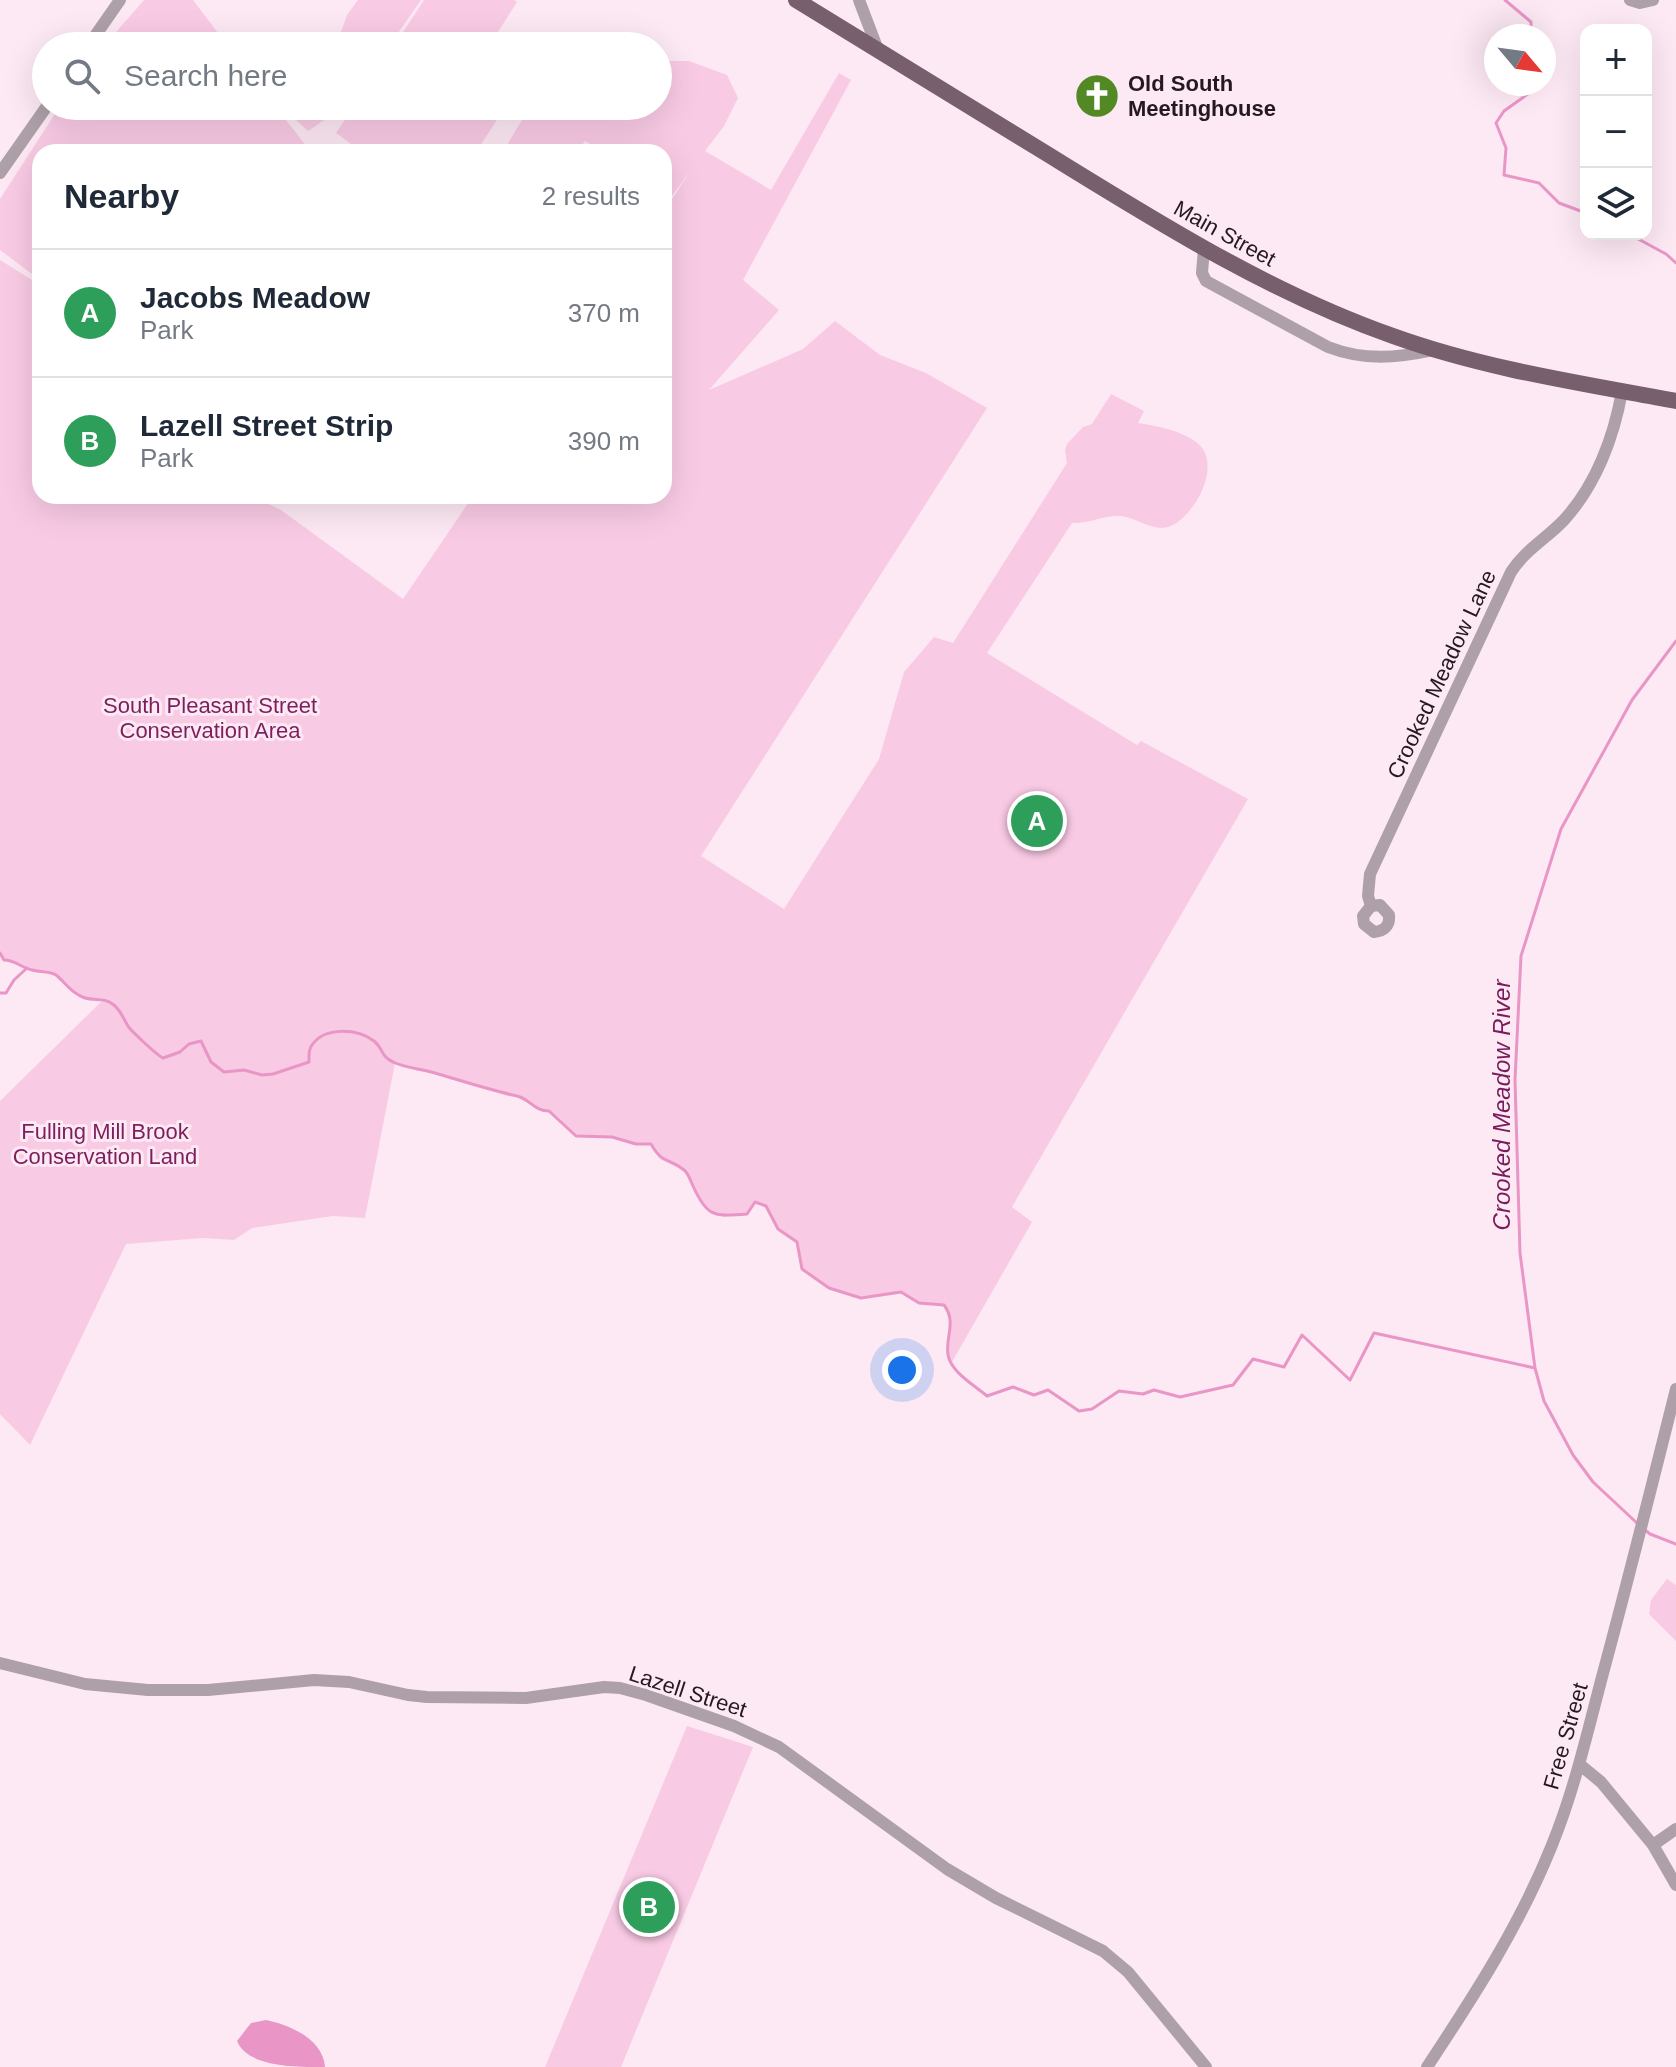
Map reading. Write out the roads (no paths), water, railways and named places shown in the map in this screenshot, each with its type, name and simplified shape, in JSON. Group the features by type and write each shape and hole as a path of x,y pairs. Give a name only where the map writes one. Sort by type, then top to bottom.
{"main road":[{"name":"Main Street","path":"800,1 1204,248 1277,287 1434,350 1522,373 1676,401"}],"street":[{"path":"98,32 120,0"},
{"path":"859,0 878,50"},
{"path":"1630,0 1640,3 1653,0"},
{"path":"0,173 37,120"},
{"path":"1204,248 1202,273 1206,281 1328,347 1344,354 1370,358 1398,358 1434,350"},
{"name":"Crooked Meadow Lane","path":"1371,906 1368,896 1370,874 1511,572 1529,549 1565,519 1581,495 1611,439 1622,391"},
{"name":"Free Street","path":"1427,2067 1476,1993 1522,1911 1561,1822 1579,1764 1676,1389"},
{"name":"Lazell Street","path":"0,1663 85,1684 148,1690 208,1690 314,1680 349,1682 427,1697 526,1698 614,1687 656,1698 734,1726 779,1747 947,1869 996,1898 1103,1951 1128,1972 1206,2067"},
{"path":"1579,1764 1601,1782 1653,1845 1676,1885"},
{"path":"1653,1845 1676,1829"}],"waterway":[{"name":"Crooked Meadow River","path":"1505,0 1531,24"},
{"name":"Crooked Meadow River","path":"1525,96 1504,111 1496,123 1506,148 1504,175 1539,183 1559,203 1580,211"},
{"name":"Crooked Meadow River","path":"1640,240 1676,263"},
{"name":"Crooked Meadow River","path":"1638,1524 1593,1482 1573,1455 1544,1401 1535,1368 1520,1253 1515,1080 1521,956 1561,829 1632,700 1676,641"},
{"path":"0,953 4,960 56,975 80,996 110,1003 128,1026 163,1058 201,1041 211,1062 224,1072 244,1070 262,1075 273,1074 309,1062 311,1047 325,1035 351,1032 374,1041 386,1058 398,1064 521,1098 549,1111 576,1136 612,1137 636,1144 651,1144 662,1158 686,1172 708,1210 720,1215 747,1214 755,1202 766,1206 778,1229 797,1242 802,1269 829,1288 861,1298 901,1292 919,1303 944,1305 950,1317 950,1361 964,1378 987,1396 1013,1387 1034,1395 1048,1390 1079,1411 1092,1409 1119,1391 1143,1394 1154,1390 1180,1397 1233,1385 1253,1359 1284,1367 1302,1335 1350,1380 1374,1333 1535,1368"},
{"path":"0,993 6,993 27,968"},
{"path":"1644,1529 1676,1544"}],"place":[{"name":"Old South Meetinghouse","path":"1097,96"},
{"name":"Jacobs Meadow","path":"1037,821"},
{"name":"Lazell Street Strip","path":"649,1907"}],"park label":[{"name":"South Pleasant Street Conservation Area","path":"210,718"},
{"name":"Fulling Mill Brook Conservation Land","path":"105,1144"}]}
